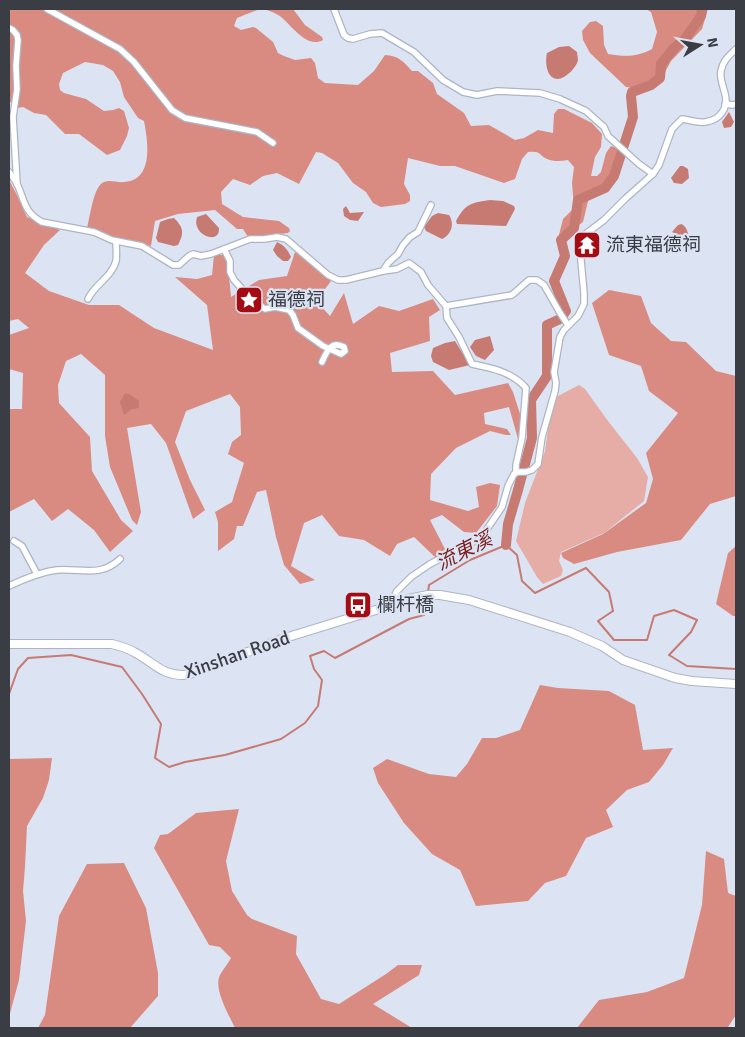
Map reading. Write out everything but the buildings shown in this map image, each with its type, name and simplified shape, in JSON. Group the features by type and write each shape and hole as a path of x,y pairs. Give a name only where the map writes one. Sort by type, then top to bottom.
{"street":[{"path":"47,9 120,49 134,62 172,110 185,118 257,132 273,143"},
{"path":"334,9 344,36 353,39 382,33 414,52 443,80 463,92 477,95 497,92 540,93 560,99 586,111 604,127 608,136 653,174"},
{"path":"9,28 17,35 18,40 17,90 13,117 17,184"},
{"path":"390,605 397,591 411,578 430,564 483,535 502,507 508,486 514,474 532,470 538,464 542,437 556,382 554,372 560,337 568,325 578,316 584,304 579,239 604,220 653,174 659,165 672,129 682,119 703,122 714,120 721,114 726,104 726,98 720,73 724,60 736,49"},
{"path":"726,104 736,104"},
{"path":"9,172 17,184 24,204 30,214 42,222 94,232 116,241 142,246 173,265 179,266 193,254 201,256 211,254 250,239 276,237 286,239 328,275 338,280 397,269 409,263 422,272 428,285 446,306 447,318 472,364 494,368 519,380 526,388 522,438 516,465 517,473"},
{"path":"383,271 410,237 418,232 431,205"},
{"path":"88,299 94,288 109,274 116,262 116,241"},
{"path":"224,249 230,261 230,272 234,280 252,300 265,309 275,307 289,310 298,328 328,348 322,362"},
{"path":"446,306 512,295 529,280 537,280 544,285 568,325"},
{"path":"14,541 22,546 37,574"},
{"path":"9,586 37,574 57,570 99,571 114,565 120,559"},
{"name":"Xinshan Road","path":"9,644 112,644 136,652 168,674 176,676 187,675 285,638 379,610 408,599 440,595 468,600 570,632 602,646 623,660 675,678 736,684"}],"shaded area":[{"path":"9,9 263,9 237,18 234,26 241,30 256,28 273,42 278,53 284,56 295,60 311,58 315,63 318,78 325,83 358,85 374,71 385,55 394,57 403,62 412,71 418,71 433,83 437,94 464,113 471,126 489,125 515,140 524,138 538,130 553,133 554,114 558,109 564,109 592,123 602,134 601,147 595,157 591,176 597,176 601,172 606,153 611,146 620,149 619,161 608,189 590,193 583,222 562,237 559,235 563,219 574,208 572,183 574,167 568,160 552,161 538,152 528,152 522,159 515,179 504,183 455,166 440,166 408,158 404,184 410,195 410,201 405,204 381,207 373,203 366,192 353,183 338,163 322,153 316,152 299,184 277,173 263,176 250,185 233,179 221,192 222,204 243,217 279,221 289,228 290,231 288,233 248,237 243,229 237,229 215,210 178,214 155,221 151,246 110,236 99,230 87,228 94,198 98,187 103,182 124,182 134,180 140,175 147,159 147,139 144,121 138,118 124,97 120,82 113,71 103,65 85,62 63,73 59,84 60,90 64,93 86,99 104,111 119,108 124,111 129,128 120,150 107,155 79,134 65,134 46,115 34,113 23,107 17,108 9,101"},
{"path":"263,9 293,9 305,25 322,37 323,40 317,42 306,39 280,16"},
{"path":"646,9 708,9 702,29 671,61 662,78 653,85 641,89 626,87 590,53 583,40 582,31 590,22 596,21 603,26 604,45 608,54 625,56 641,54 652,49 657,32 651,12"},
{"path":"569,46 577,52 577,63 564,77 554,78 547,69 547,53 559,47"},
{"path":"729,112 734,122 731,127 724,128 722,122"},
{"path":"680,166 688,169 689,178 682,184 674,183 671,178"},
{"path":"9,180 27,217 60,230 44,245 25,273 49,291 89,305 119,305 154,328 213,350 207,305 175,277 197,279 212,275 214,255 227,255 231,297 259,280 287,276 295,252 331,281 316,301 330,316 344,293 353,324 379,306 399,311 433,299 440,310 429,317 430,341 390,353 392,372 433,371 455,395 508,383 521,417 518,439 509,407 484,413 485,424 507,429 511,435 490,431 456,448 431,474 430,500 468,511 479,507 476,487 490,483 500,485 497,506 476,533 464,532 442,515 430,520 446,551 436,558 414,537 397,544 390,556 364,540 339,536 322,515 304,523 291,566 315,580 300,584 284,565 266,490 257,492 243,526 237,526 234,539 218,551 218,522 215,512 232,502 244,463 228,454 232,442 241,435 240,407 230,394 186,411 175,442 190,480 205,510 193,519 166,443 151,424 127,428 141,512 137,525 132,520 110,467 105,436 105,375 81,354 66,361 58,385 59,403 90,437 92,471 121,520 133,531 110,552 94,530 68,509 52,521 34,499 9,512 9,409 22,409 23,373 9,369 9,335 29,328 18,319 9,321"},
{"path":"490,200 503,201 514,206 515,209 506,226 457,224 456,221 466,207 474,203"},
{"path":"346,206 350,213 364,212 358,221 350,220 344,216 343,209"},
{"path":"438,213 449,215 452,222 450,232 442,239 426,231 424,227 432,216"},
{"path":"206,214 219,228 215,236 206,236 198,229 197,217"},
{"path":"174,218 182,231 178,245 174,246 158,242 156,238 160,222"},
{"path":"682,224 689,236 686,239 672,232 678,225"},
{"path":"277,242 289,252 291,257 288,261 283,261 273,250"},
{"path":"609,290 641,296 651,323 671,341 686,342 716,371 736,376 736,496 710,504 681,540 617,552 574,564 563,558 561,553 603,534 646,503 653,479 646,453 678,413 649,391 641,366 609,355 592,303"},
{"path":"490,336 494,350 485,360 476,356 470,347 475,340"},
{"path":"455,341 470,365 449,370 433,362 431,356 433,348"},
{"path":"579,385 585,389 637,458 648,477 644,501 604,533 561,552 559,561 563,570 561,576 543,584 516,541 525,503 545,451 550,414 556,397"},
{"path":"125,393 139,401 139,408 132,409 124,415 120,402"},
{"path":"736,546 736,616 733,616 716,604 728,553"},
{"path":"540,685 609,691 635,705 643,750 673,748 663,765 649,782 627,790 606,810 613,827 586,838 566,876 545,883 528,901 476,906 460,870 432,854 404,823 378,783 373,768 387,759 429,774 456,777 467,764 482,738 496,738 520,730"},
{"path":"52,758 49,780 43,798 27,826 23,891 26,921 19,980 9,1017 9,759"},
{"path":"239,809 226,861 232,891 247,915 252,919 297,936 296,954 321,999 339,1004 398,965 422,965 419,975 373,1004 412,1028 235,1028 220,994 218,981 231,958 220,947 209,945 154,848 160,835 168,834 196,813"},
{"path":"706,851 724,859 728,893 736,896 736,1015 728,1028 577,1028 599,1000 647,992 684,978 702,905"},
{"path":"124,863 146,908 158,973 158,996 130,1028 38,1028 45,1015 59,916 87,864"}],"waterway":[{"path":"506,545 508,524 532,438 531,400 547,376 547,325 560,319 566,311 554,281 565,256 561,240 574,228 578,200 605,188 614,176 633,117 632,92 651,85 660,78 661,64 674,48 685,39 701,16 702,9"},
{"name":"流東溪","path":"428,592 429,585 470,560 506,545 517,555 522,581 535,593 586,568 609,592 613,611 598,621 614,640 647,640 654,616 674,610 697,620 691,632 669,655 687,666 736,669"},
{"name":"流東溪","path":"9,694 18,669 28,658 71,655 122,667 161,724 155,758 169,767 185,762 225,755 281,739 305,723 318,706 322,680 314,669 310,656 324,651 335,658 409,619 424,615 427,599"}],"place":[{"name":"流東福德祠","path":"587,245"},
{"name":"福德祠","path":"249,300"},
{"name":"欄杆橋","path":"358,605"}]}
